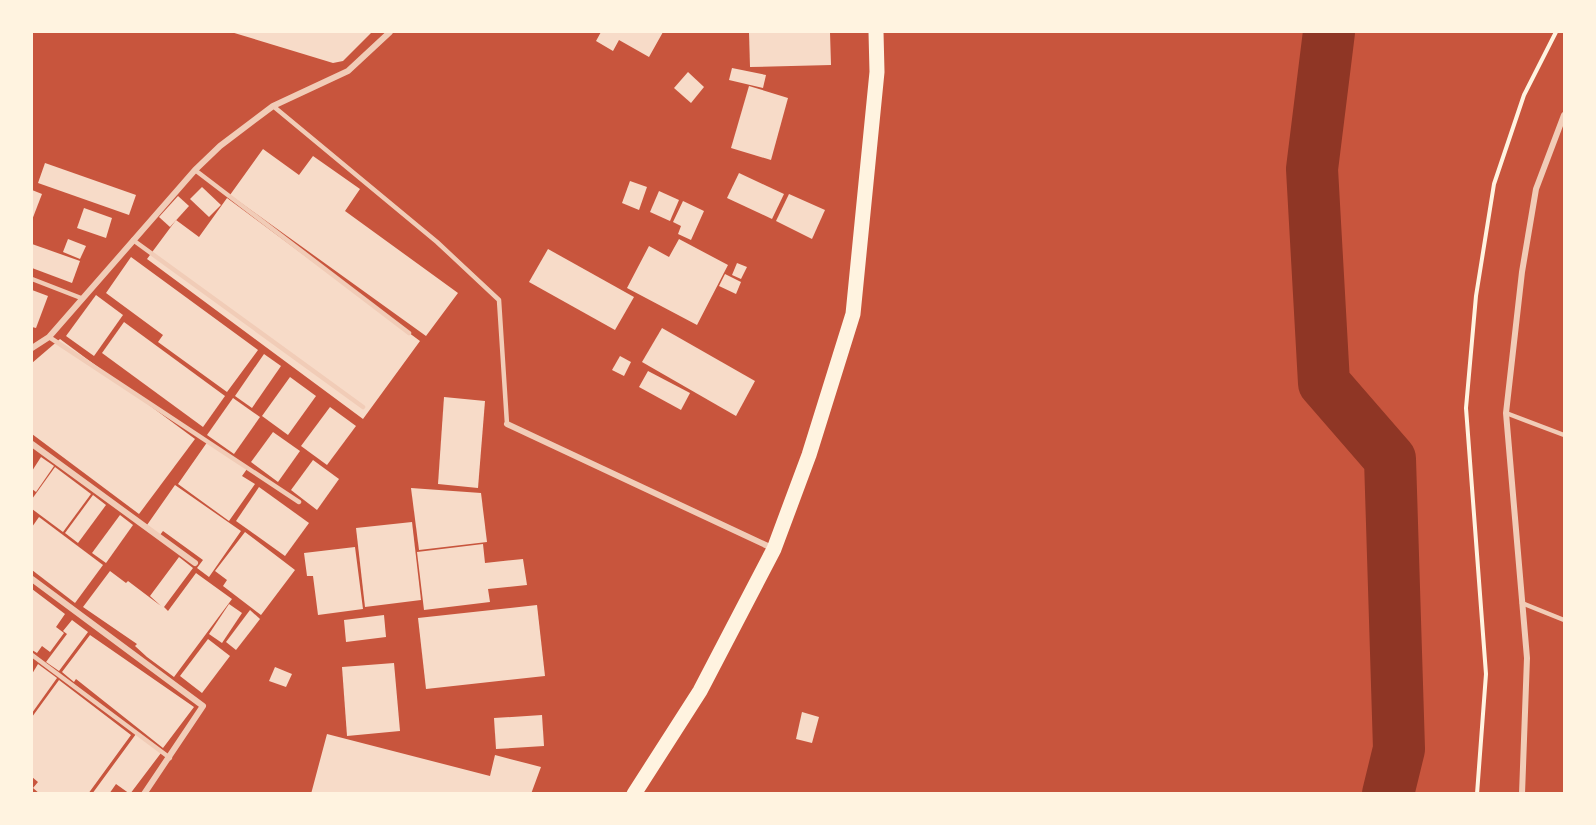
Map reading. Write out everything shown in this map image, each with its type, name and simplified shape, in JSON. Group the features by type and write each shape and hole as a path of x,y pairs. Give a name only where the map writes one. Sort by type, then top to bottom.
{"main road":[{"path":"634,794 700,691 774,549 809,455 853,314 877,72 876,32"}],"street":[{"path":"32,348 49,337 195,170 220,146 273,106 348,71 390,32"},
{"path":"1522,794 1527,658 1506,413 1521,272 1536,189 1564,116"},
{"path":"507,424 774,549"},
{"path":"32,444 195,563"},
{"path":"32,579 203,706 144,794"}],"lane":[{"path":"273,106 437,242 499,300 507,424"},
{"path":"195,170 409,333"},
{"path":"134,240 363,407"},
{"path":"32,279 81,298"},
{"path":"49,337 299,502"},
{"path":"1506,413 1564,435"},
{"path":"1522,603 1564,620"},
{"path":"32,655 170,758"}],"building":[{"path":"231,32 372,32 343,61 333,63"},
{"path":"601,32 663,32 649,57 619,40 613,51 596,41"},
{"path":"749,32 830,32 831,65 750,67"},
{"path":"732,68 766,75 763,88 729,80"},
{"path":"688,72 704,87 691,103 674,88"},
{"path":"749,86 788,98 771,160 731,148"},
{"path":"263,149 299,175 313,156 360,189 345,211 458,293 426,336 230,195"},
{"path":"45,163 136,195 129,215 38,183"},
{"path":"739,173 784,194 772,219 727,198"},
{"path":"630,181 647,187 639,210 622,203"},
{"path":"202,187 221,205 209,217 190,199"},
{"path":"32,190 42,194 32,220"},
{"path":"659,191 679,200 670,221 650,212"},
{"path":"789,194 825,210 812,239 776,221"},
{"path":"178,196 189,206 170,227 159,217"},
{"path":"227,198 420,341 363,419 147,259 176,220 199,237"},
{"path":"683,201 704,211 691,240 678,234 681,226 673,222"},
{"path":"84,208 112,218 106,238 77,228"},
{"path":"68,239 86,246 80,259 63,252"},
{"path":"679,239 728,265 697,325 627,288 649,246 669,257"},
{"path":"32,244 80,261 72,283 32,268"},
{"path":"548,249 634,297 615,330 529,282"},
{"path":"131,257 258,350 227,392 158,342 163,335 106,293"},
{"path":"737,263 747,267 741,279 732,275"},
{"path":"725,274 741,282 736,294 719,286"},
{"path":"32,290 48,296 36,328 32,327"},
{"path":"96,295 123,315 94,356 66,336"},
{"path":"124,322 225,396 203,427 102,353"},
{"path":"662,328 755,381 736,416 642,362"},
{"path":"60,339 195,439 139,514 32,434 32,363"},
{"path":"264,354 281,366 252,408 235,396"},
{"path":"620,356 631,362 624,376 612,370"},
{"path":"648,371 690,393 681,410 639,387"},
{"path":"290,377 316,396 288,435 262,416"},
{"path":"444,397 485,401 478,488 438,484"},
{"path":"233,398 260,417 234,454 207,435"},
{"path":"330,407 356,426 327,465 301,446"},
{"path":"273,432 300,451 278,482 251,462"},
{"path":"208,441 247,469 242,476 255,484 229,521 178,484"},
{"path":"41,457 54,466 36,492 32,489 32,471"},
{"path":"313,460 339,479 317,510 291,490"},
{"path":"55,467 91,494 63,532 32,509 32,499"},
{"path":"175,485 241,531 209,577 197,568 203,560 163,531 160,535 147,525"},
{"path":"259,487 309,523 285,556 236,521"},
{"path":"411,488 481,493 487,542 419,550"},
{"path":"93,495 106,505 78,543 65,533"},
{"path":"120,515 133,525 106,563 92,553"},
{"path":"39,517 103,565 75,603 32,570 32,527"},
{"path":"412,522 421,600 365,607 356,528"},
{"path":"245,532 295,570 261,615 223,586 227,580 215,571"},
{"path":"483,544 485,563 523,559 527,585 488,589 490,602 424,610 417,552"},
{"path":"355,547 363,609 318,615 313,576 307,576 304,553"},
{"path":"179,557 193,568 164,607 168,611 196,573 232,599 174,677 147,657 135,646 137,644 83,607 110,571 126,583 128,581 161,606 150,596"},
{"path":"32,589 65,614 56,627 64,633 50,652 42,646 37,653 32,650"},
{"path":"229,604 242,613 222,643 209,634"},
{"path":"537,605 545,676 426,689 418,618"},
{"path":"250,610 260,619 236,650 226,642"},
{"path":"384,615 386,637 346,642 344,620"},
{"path":"72,620 88,632 59,671 46,662 67,634 63,631"},
{"path":"90,635 194,707 163,748 76,679 74,682 62,672"},
{"path":"208,639 230,656 202,693 180,676"},
{"path":"394,663 400,731 347,736 342,667"},
{"path":"38,664 57,678 32,713 32,674"},
{"path":"275,667 292,674 286,687 269,681"},
{"path":"59,680 131,735 88,794 40,794 33,788 38,782 32,777 32,717"},
{"path":"802,712 819,717 812,743 796,739"},
{"path":"542,715 544,746 496,749 494,718"},
{"path":"136,734 161,753 130,794 116,784 109,794 92,794"},
{"path":"327,734 490,776 495,755 541,767 531,794 311,794"}],"waterway":[{"path":"1329,32 1312,169 1324,383 1390,459 1399,749 1388,794"}]}
